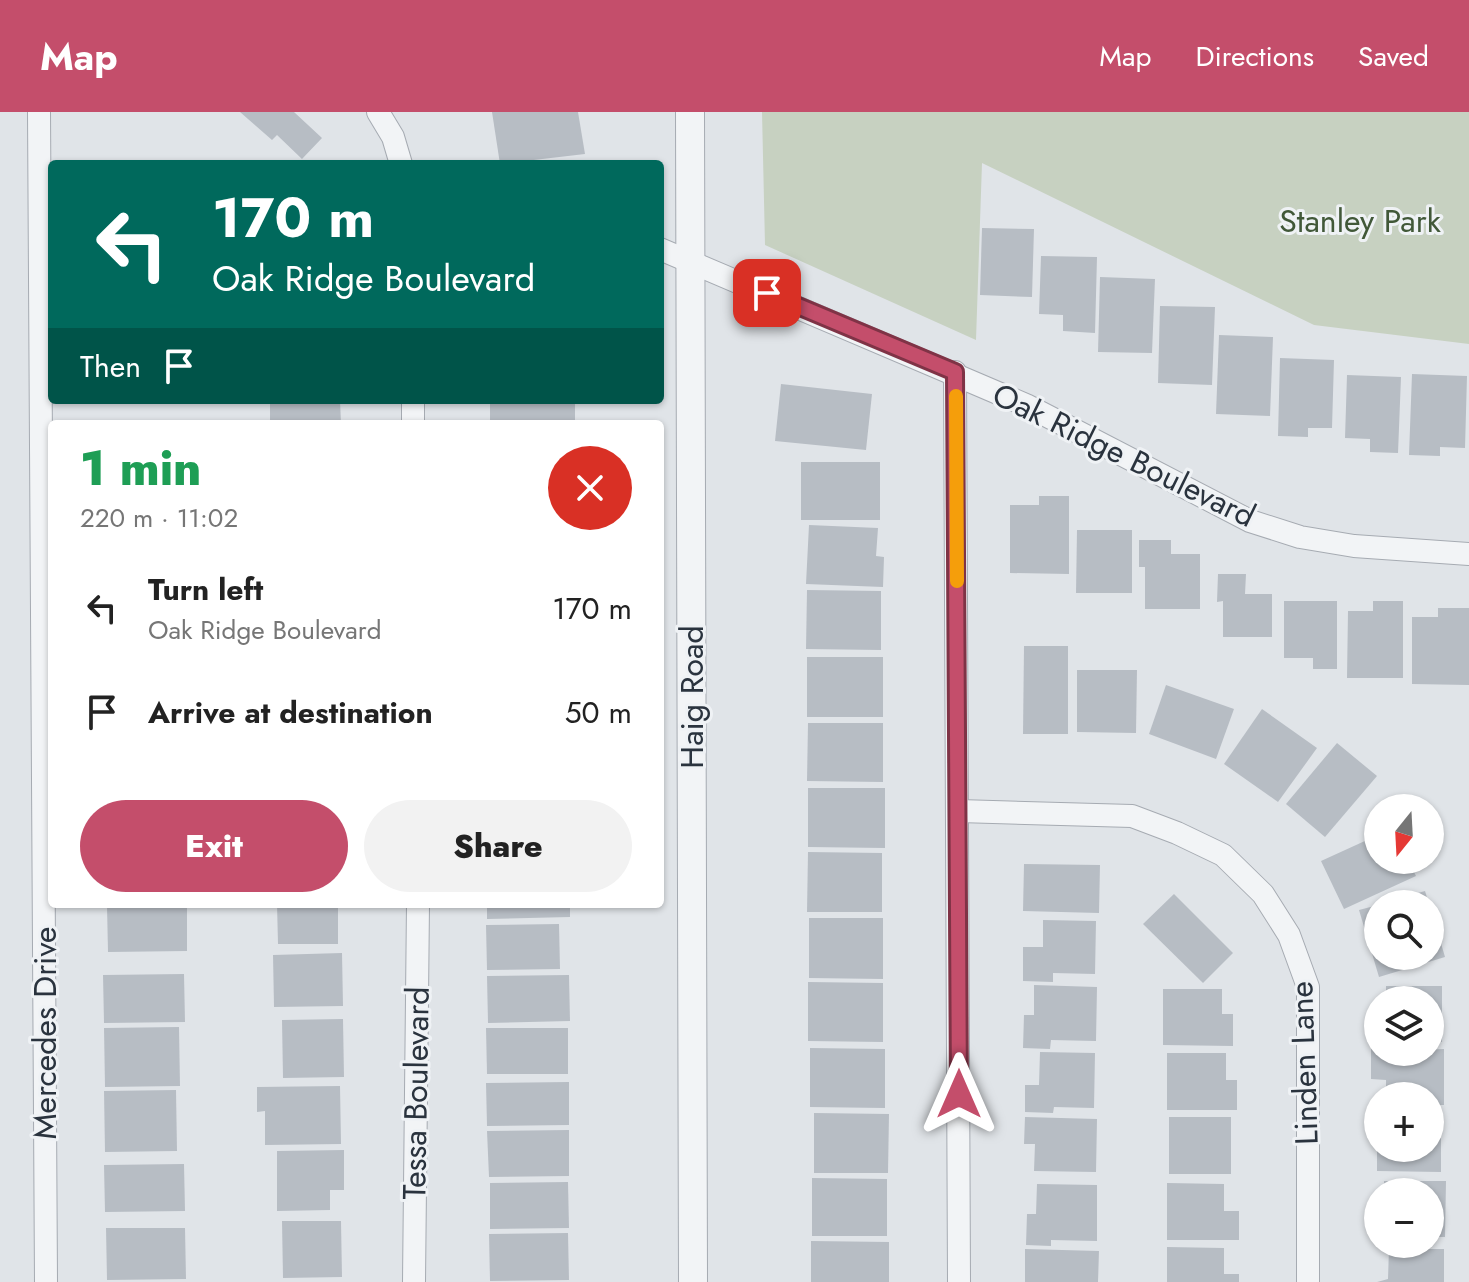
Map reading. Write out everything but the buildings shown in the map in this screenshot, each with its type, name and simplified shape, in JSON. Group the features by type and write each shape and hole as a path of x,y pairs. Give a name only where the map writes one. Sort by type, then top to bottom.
{"street":[{"name":"Mercedes Drive","path":"39,112 46,1282"},
{"path":"378,112 393,137 400,160"},
{"name":"Haig Road","path":"690,112 693,1282"},
{"name":"Oak Ridge Boulevard","path":"664,251 955,372 1026,405 1250,521 1300,537 1354,546 1469,554"},
{"path":"955,372 959,1282"},
{"name":"Linden Lane","path":"959,811 1132,816 1223,855 1263,894 1289,935 1308,987 1308,1282"},
{"name":"Tessa Boulevard","path":"414,1282 418,908"}],"green space":[{"name":"Stanley Park","path":"762,112 1469,112 1469,344 1314,325 982,163 976,340 765,245"}],"slow traffic":[{"path":"956,396 957,581"}],"route":[{"path":"767,293 955,372 959,1094"}]}
